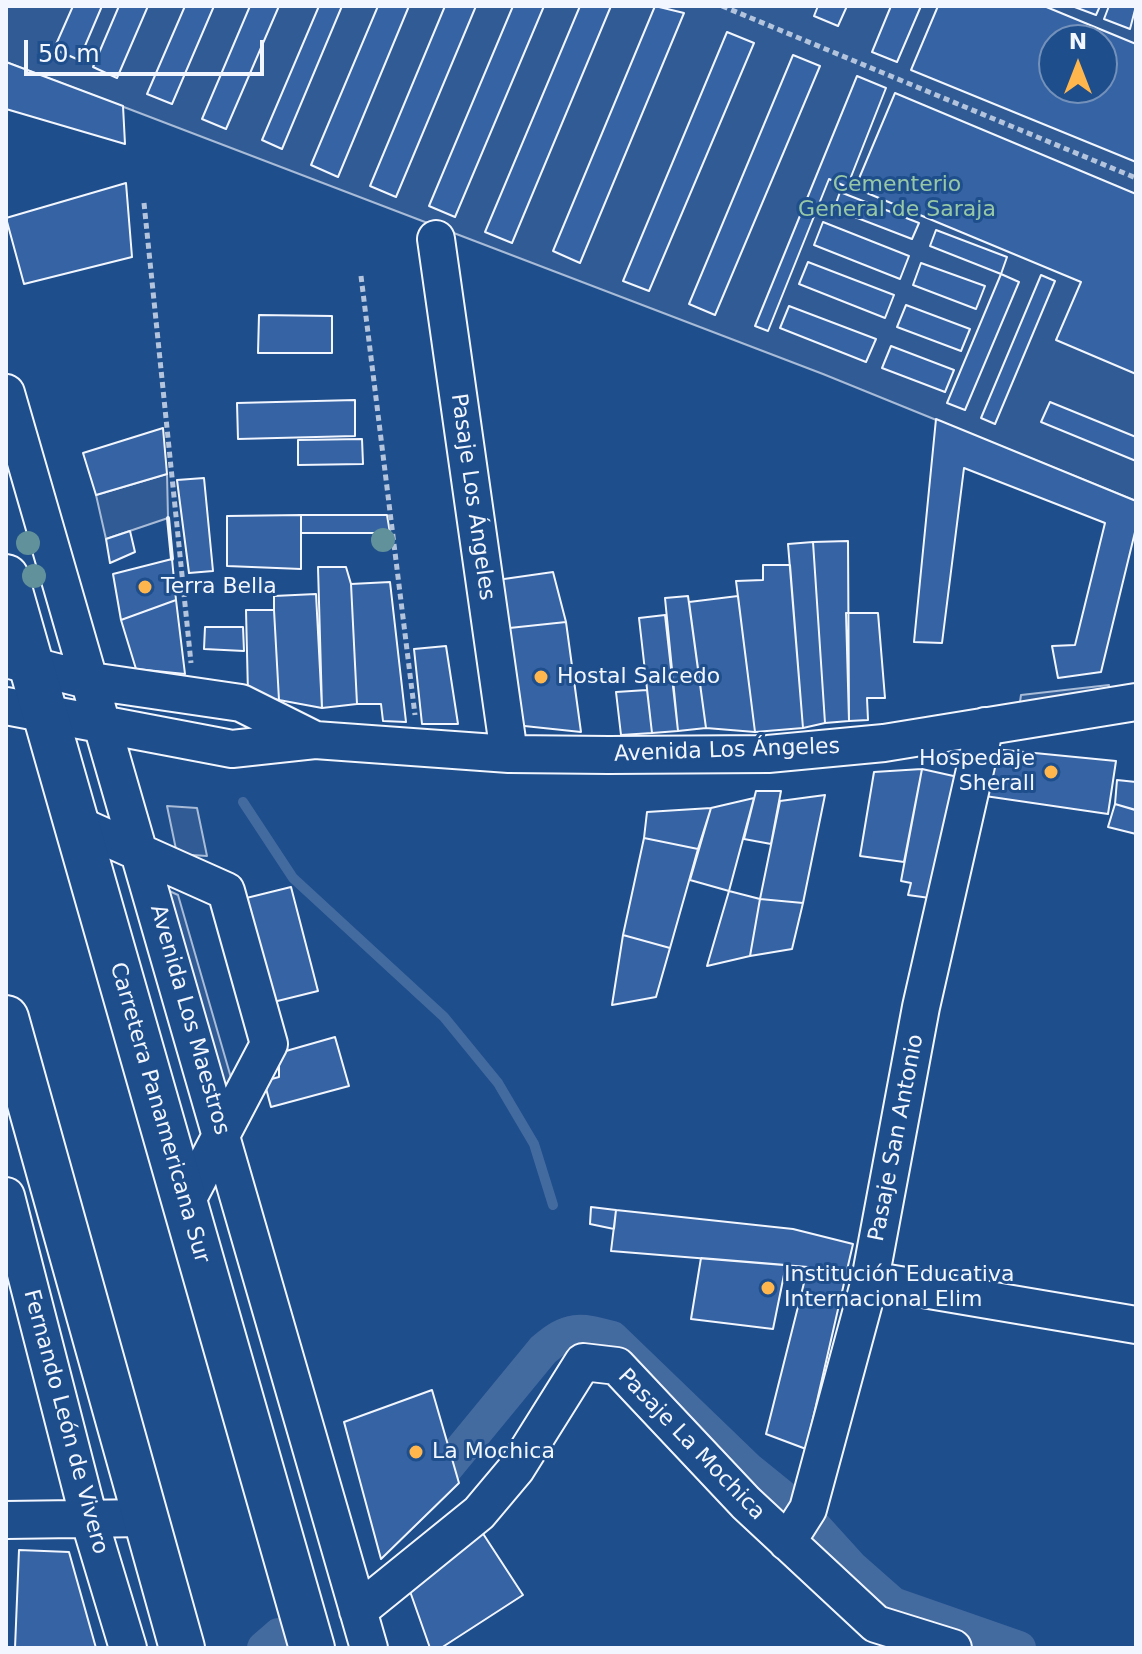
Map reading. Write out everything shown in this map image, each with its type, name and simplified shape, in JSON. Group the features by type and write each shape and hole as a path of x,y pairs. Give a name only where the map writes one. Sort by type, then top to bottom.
{"highway":[{"name":"Carretera Panamericana Sur","path":"6,577 26,709 76,824 312,1648"},
{"path":"6,1018 182,1648"}],"street":[{"name":"Pasaje Los Ángeles","path":"436,239 509,754"},
{"name":"Avenida Los Maestros","path":"6,393 369,1648"},
{"name":"Avenida Los Ángeles","path":"19,662 91,681 241,703 315,740"},
{"name":"Avenida Los Ángeles","path":"26,709 232,749 315,740 509,754 768,754 884,743 1136,702"},
{"name":"Pasaje San Antonio","path":"787,1542 808,1509 870,1280 921,1007 985,726"},
{"path":"76,824 226,891 269,1044 185,1204"},
{"name":"Fernando León de Vivero","path":"6,1196 89,1519 128,1648"},
{"path":"870,1280 1136,1325"},
{"name":"Pasaje La Mochica","path":"358,1611 479,1513 516,1469 583,1362 617,1366 787,1542 876,1624 953,1648"},
{"path":"6,1520 146,1518"}],"path":[{"path":"722,6 1136,178"},
{"path":"144,203 194,695"},
{"path":"361,276 412,694"}],"green space":[{"name":"Cementerio General de Saraja","path":"6,6 1136,6 1136,501 823,374 6,62"},
{"path":"167,474 168,518 106,539 96,495"},
{"path":"1109,685 1107,698 1019,709 1021,695"},
{"path":"167,806 197,808 207,856 177,854"},
{"path":"163,888 178,895 234,1088 223,1105"}],"building":[{"path":"73,6 102,6 79,60 54,49"},
{"path":"119,6 148,6 117,78 93,67"},
{"path":"185,6 214,6 172,104 147,94"},
{"path":"250,6 279,6 226,129 202,119"},
{"path":"319,6 342,6 282,149 262,140"},
{"path":"378,6 409,6 338,177 311,165"},
{"path":"445,6 476,6 396,197 370,186"},
{"path":"513,6 544,6 455,217 429,206"},
{"path":"580,6 611,6 512,243 485,232"},
{"path":"655,6 684,13 580,263 553,251"},
{"path":"818,6 847,6 838,26 814,16"},
{"path":"891,6 921,6 897,62 872,52"},
{"path":"938,6 1044,6 1088,24 1038,24 1038,104 1118,104 1118,37 1136,44 1136,162 911,70"},
{"path":"1072,6 1100,6 1096,15"},
{"path":"1109,6 1136,6 1130,29 1104,19"},
{"path":"727,32 754,43 649,291 623,281"},
{"path":"793,55 820,66 715,315 689,304"},
{"path":"6,62 123,106 125,144 6,109"},
{"path":"857,76 886,88 847,187 829,179 768,331 755,326"},
{"path":"895,93 1136,194 1136,374 1056,340 1081,282 855,188"},
{"path":"126,183 132,257 24,284 6,218"},
{"path":"840,192 919,223 912,239 834,209"},
{"path":"823,222 909,256 900,279 814,245"},
{"path":"936,230 1007,257 1001,274 930,246"},
{"path":"808,262 894,295 885,318 799,284"},
{"path":"921,263 985,286 976,309 913,285"},
{"path":"1001,274 1019,282 965,410 947,403"},
{"path":"1041,275 1055,281 995,424 981,418"},
{"path":"906,305 970,329 961,351 897,327"},
{"path":"789,306 876,339 866,362 780,328"},
{"path":"259,315 332,316 332,353 258,353"},
{"path":"891,346 954,370 945,392 882,368"},
{"path":"355,400 355,436 238,439 237,403"},
{"path":"1050,402 1136,437 1136,461 1041,422"},
{"path":"936,419 1136,501 1136,528 1101,672 1058,678 1052,646 1075,645 1105,523 964,468 942,643 914,642"},
{"path":"163,428 167,474 96,495 83,453"},
{"path":"362,439 363,464 298,465 298,440"},
{"path":"204,478 213,571 189,573 177,480"},
{"path":"301,515 301,569 227,566 227,516"},
{"path":"301,515 387,515 390,533 301,533"},
{"path":"130,531 135,552 110,563 106,539"},
{"path":"848,541 849,721 825,723 813,542"},
{"path":"813,542 825,723 803,728 788,544"},
{"name":"Terra Bella","path":"172,559 176,600 121,620 113,574"},
{"path":"763,565 790,565 803,728 755,732 736,581 763,580"},
{"path":"318,567 346,567 351,584 357,704 322,708"},
{"path":"553,572 566,622 500,629 490,581"},
{"path":"390,582 406,722 383,721 381,704 357,704 351,584"},
{"path":"316,594 322,708 279,700 274,610 274,596"},
{"path":"688,596 706,728 678,731 665,598"},
{"path":"738,596 755,732 706,728 689,602"},
{"path":"176,600 185,674 136,669 121,620"},
{"path":"246,610 274,610 279,700 248,694"},
{"path":"846,613 878,613 885,698 867,698 868,720 849,721"},
{"path":"665,615 678,731 652,733 639,618"},
{"name":"Hostal Salcedo","path":"566,622 581,732 515,725 500,629"},
{"path":"205,627 243,627 244,651 204,649"},
{"path":"446,646 458,724 422,724 414,649"},
{"path":"647,690 652,733 621,735 616,692"},
{"path":"994,749 1116,761 1108,814 985,796"},
{"path":"922,769 958,777 937,899 908,895 911,883 901,881"},
{"path":"922,769 904,862 860,856 874,772"},
{"path":"1117,780 1136,782 1135,810 1115,804"},
{"path":"756,791 781,791 771,844 744,839"},
{"path":"825,795 803,903 760,899 780,801"},
{"path":"754,798 729,891 690,880 711,808"},
{"path":"1115,804 1136,810 1136,834 1108,827"},
{"path":"711,808 698,849 644,838 647,812"},
{"path":"644,838 698,849 670,948 623,935"},
{"path":"291,887 318,991 245,1009 218,905"},
{"path":"729,891 760,899 750,956 707,966"},
{"path":"760,899 803,903 792,949 750,956"},
{"path":"623,935 670,948 656,997 612,1005"},
{"path":"335,1037 349,1086 271,1107 264,1081 279,1077 279,1053"},
{"path":"591,1207 616,1210 614,1229 590,1224"},
{"path":"616,1210 793,1229 853,1244 806,1449 766,1434 808,1267 611,1251"},
{"path":"701,1258 786,1265 773,1329 691,1319"},
{"path":"432,1390 459,1483 381,1559 344,1422"},
{"path":"480,1529 523,1595 441,1648 430,1648 406,1580"},
{"path":"19,1550 69,1552 96,1648 15,1648"}],"waterway":[{"path":"243,802 293,878 444,1017 498,1083 534,1144 553,1205"},
{"path":"423,1496 543,1350 561,1337 583,1332 612,1338 748,1469 790,1503"},
{"path":"812,1524 851,1567 893,1604 1019,1648"},
{"path":"264,1648 279,1635"}],"wall":[{"path":"168,518 172,559"}],"place":[{"name":"Terra Bella","path":"145,587"},
{"name":"Hostal Salcedo","path":"541,677"},
{"name":"Hospedaje Sherall","path":"1051,772"},
{"name":"Institución Educativa Internacional Elim","path":"768,1288"},
{"name":"La Mochica","path":"416,1452"}]}
